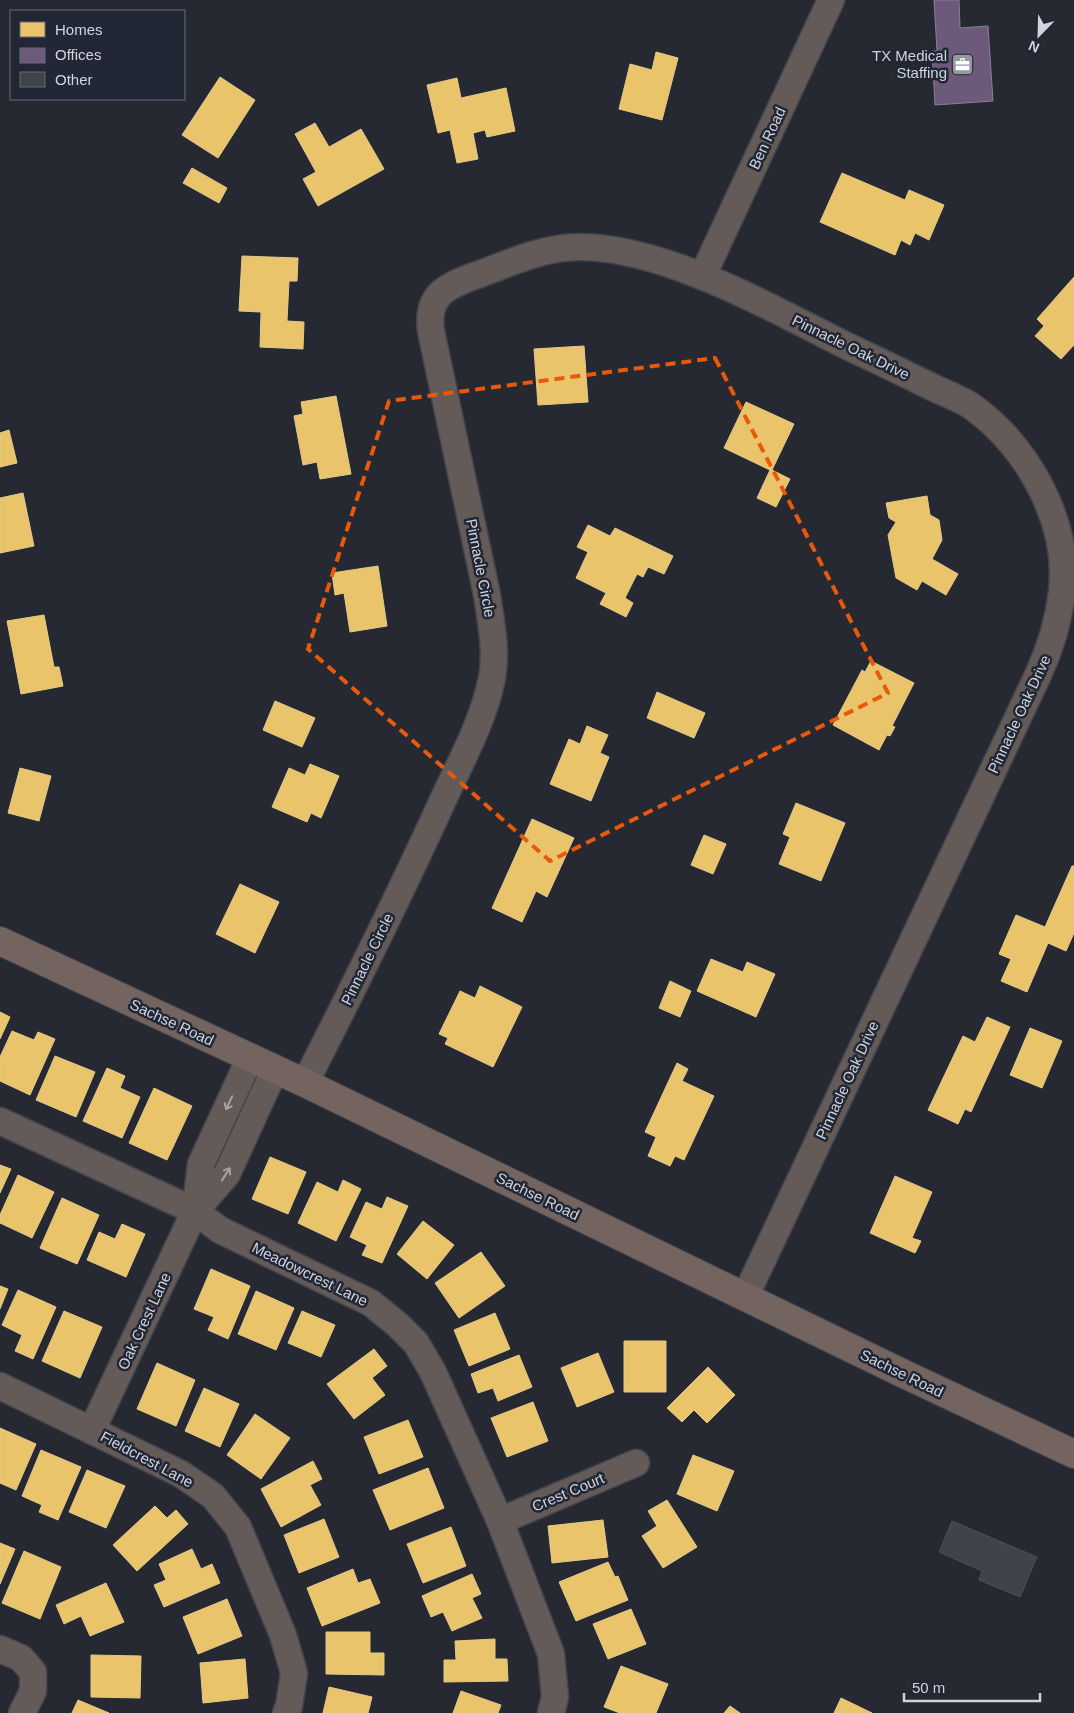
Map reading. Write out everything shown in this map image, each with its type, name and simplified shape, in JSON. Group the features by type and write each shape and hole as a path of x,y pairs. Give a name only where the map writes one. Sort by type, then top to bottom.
{"main road":[{"name":"Sachse Road","path":"0,941 305,1083 745,1297 1074,1454"}],"street":[{"name":"Ben Road","path":"703,275 831,0"},
{"name":"Pinnacle Circle","path":"305,1083 386,922 463,756 483,708 492,677 494,636 431,332 429,317 431,305 438,295 455,283 548,250 589,247 625,252 703,275"},
{"name":"Pinnacle Oak Drive","path":"703,275 972,406 1010,440 1029,468 1048,505 1057,531 1062,559 1062,591 1050,647 1038,675 745,1297"},
{"name":"Oak Crest Lane","path":"195,1212 201,1164 250,1058"},
{"name":"Oak Crest Lane","path":"92,1430 195,1212 227,1174 275,1069"},
{"name":"Meadowcrest Lane","path":"0,1121 195,1212 220,1230 371,1303 416,1343 433,1372 500,1521 551,1654 555,1698 550,1713"},
{"name":"Fieldcrest Lane","path":"0,1386 181,1474 213,1496 238,1527 283,1635 294,1673 289,1706 286,1713"},
{"name":"Crest Court","path":"500,1521 636,1463"},
{"path":"0,1649 21,1658 33,1672 33,1691 22,1713"}],"highlighted area":[{"path":"715,358 888,693 550,861 308,649 389,401"}],"building: Homes":[{"path":"656,52 678,58 662,120 619,109 630,64 652,70"},
{"path":"220,77 255,100 218,158 182,135"},
{"path":"457,78 461,98 506,88 515,131 487,137 485,130 473,133 478,159 457,163 450,130 438,133 427,85"},
{"path":"315,123 329,147 361,129 384,169 318,206 303,179 316,172 295,134"},
{"path":"192,168 227,188 219,203 183,183"},
{"path":"842,173 905,200 909,190 944,205 929,240 915,233 910,245 901,240 895,255 820,222"},
{"path":"242,256 298,258 297,281 289,281 287,321 304,322 303,349 260,347 261,312 239,311"},
{"path":"1074,277 1074,345 1061,359 1035,336 1044,326 1037,319"},
{"path":"584,346 588,402 538,405 534,349"},
{"path":"336,396 351,474 320,479 317,462 303,465 294,416 303,414 301,402"},
{"path":"746,402 794,424 772,470 790,479 776,507 757,498 770,470 724,448"},
{"path":"9,430 17,463 0,467 0,433"},
{"path":"23,493 34,546 0,553 0,498"},
{"path":"927,496 930,515 939,520 942,540 932,559 958,574 946,595 922,581 917,590 896,578 888,535 896,522 889,518 886,503"},
{"path":"588,525 610,536 615,528 673,556 664,574 648,567 643,577 637,574 625,598 633,603 626,617 600,604 606,593 576,578 588,552 577,547"},
{"path":"378,566 387,626 350,632 344,593 335,595 332,573"},
{"path":"44,615 54,667 59,667 63,686 21,694 7,621"},
{"path":"871,661 914,683 892,726 895,727 890,736 887,735 879,750 833,725 862,670 865,672"},
{"path":"657,692 705,713 694,738 647,718"},
{"path":"275,701 315,718 302,747 263,730"},
{"path":"587,726 608,735 600,753 609,757 591,801 550,784 569,739 580,744"},
{"path":"310,764 339,776 321,818 311,813 307,822 272,807 289,768 305,775"},
{"path":"20,768 51,776 39,821 8,813"},
{"path":"796,803 845,823 821,881 779,864 790,837 783,834"},
{"path":"532,819 574,838 547,897 536,891 522,922 492,908"},
{"path":"704,835 726,844 713,874 691,865"},
{"path":"1072,866 1074,866 1074,933 1066,951 1048,943 1027,992 1001,981 1011,959 999,954 1016,915 1045,927"},
{"path":"240,884 279,902 255,953 216,934"},
{"path":"711,959 743,972 747,962 775,974 756,1017 697,991"},
{"path":"670,981 691,991 680,1017 659,1008"},
{"path":"480,986 522,1007 493,1067 445,1044 448,1038 439,1034 460,991 475,998"},
{"path":"0,1012 10,1017 0,1039"},
{"path":"987,1017 1010,1027 971,1112 965,1109 958,1124 928,1110 963,1036 975,1042"},
{"path":"1030,1028 1062,1041 1042,1088 1010,1075"},
{"path":"12,1031 34,1040 38,1032 55,1039 30,1095 0,1081 0,1057"},
{"path":"55,1056 95,1072 76,1117 36,1100"},
{"path":"677,1063 688,1069 682,1081 714,1096 684,1160 675,1156 670,1166 648,1156 656,1137 645,1132"},
{"path":"107,1068 125,1076 120,1088 140,1097 122,1138 83,1121"},
{"path":"154,1088 192,1106 167,1160 129,1143"},
{"path":"270,1157 306,1172 288,1214 252,1199"},
{"path":"0,1165 11,1169 0,1193"},
{"path":"18,1175 54,1192 32,1238 0,1223 0,1215"},
{"path":"895,1176 932,1192 912,1238 921,1241 915,1253 870,1233"},
{"path":"343,1180 361,1189 336,1241 298,1223 317,1182 338,1192"},
{"path":"387,1197 408,1206 382,1263 362,1255 367,1245 350,1237 366,1202 382,1209"},
{"path":"62,1198 99,1215 77,1264 40,1248"},
{"path":"423,1221 454,1245 427,1279 397,1254"},
{"path":"122,1224 145,1234 126,1277 87,1260 99,1232 115,1239"},
{"path":"481,1252 505,1286 459,1318 435,1283"},
{"path":"211,1269 250,1286 228,1339 208,1330 214,1317 194,1309"},
{"path":"0,1286 8,1289 0,1309"},
{"path":"18,1290 56,1307 33,1359 15,1351 22,1335 2,1325"},
{"path":"256,1291 294,1308 276,1350 238,1334"},
{"path":"64,1311 102,1327 80,1378 42,1361"},
{"path":"302,1311 335,1325 321,1357 288,1343"},
{"path":"495,1313 510,1349 469,1366 454,1330"},
{"path":"624,1341 666,1341 666,1392 624,1392"},
{"path":"374,1349 387,1366 372,1378 385,1395 354,1419 327,1384"},
{"path":"598,1353 614,1392 577,1407 561,1368"},
{"path":"519,1355 532,1387 498,1401 493,1388 478,1393 471,1374"},
{"path":"157,1363 195,1380 176,1426 137,1409"},
{"path":"708,1367 735,1395 707,1423 694,1410 682,1422 667,1408"},
{"path":"204,1388 239,1404 220,1447 185,1431"},
{"path":"533,1402 548,1441 507,1457 491,1418"},
{"path":"255,1414 290,1438 261,1479 227,1455"},
{"path":"408,1420 423,1457 379,1474 364,1437"},
{"path":"0,1428 36,1444 16,1490 0,1483"},
{"path":"41,1450 81,1467 58,1520 39,1512 42,1505 22,1496"},
{"path":"693,1455 734,1471 717,1511 677,1494"},
{"path":"313,1461 322,1479 310,1485 321,1505 281,1527 261,1489"},
{"path":"428,1468 444,1508 390,1530 373,1490"},
{"path":"87,1470 125,1486 106,1528 69,1512"},
{"path":"667,1500 697,1547 663,1568 642,1536 657,1526 648,1511"},
{"path":"155,1506 167,1518 176,1510 188,1524 137,1571 113,1545"},
{"path":"324,1519 339,1557 299,1573 284,1535"},
{"path":"603,1520 608,1557 552,1563 548,1526"},
{"path":"451,1527 466,1566 423,1583 407,1544"},
{"path":"0,1543 15,1549 0,1584"},
{"path":"192,1549 201,1569 212,1564 220,1583 164,1607 154,1585 166,1580 159,1564"},
{"path":"24,1551 61,1567 40,1619 2,1603"},
{"path":"608,1562 615,1577 618,1576 628,1600 576,1621 559,1582"},
{"path":"353,1569 358,1583 370,1579 380,1603 322,1626 307,1588"},
{"path":"472,1574 481,1594 472,1598 482,1618 452,1631 443,1612 431,1617 422,1596"},
{"path":"106,1583 124,1622 90,1636 81,1616 64,1624 56,1605"},
{"path":"227,1599 242,1636 198,1654 183,1617"},
{"path":"631,1609 646,1644 608,1659 593,1624"},
{"path":"326,1632 370,1632 370,1653 384,1653 384,1675 326,1674"},
{"path":"495,1639 495,1659 507,1659 508,1681 444,1682 444,1660 456,1660 455,1641"},
{"path":"91,1655 141,1656 140,1698 91,1697"},
{"path":"245,1659 248,1698 203,1703 200,1663"},
{"path":"621,1666 668,1684 656,1713 620,1713 604,1707"},
{"path":"329,1687 372,1697 368,1713 323,1713"},
{"path":"461,1691 501,1705 498,1713 453,1713"},
{"path":"841,1698 872,1713 834,1713"},
{"path":"78,1700 109,1713 72,1713"},
{"path":"730,1706 740,1713 724,1713"}],"building: Offices":[{"path":"934,0 959,0 960,28 988,26 993,101 935,105 932,51 937,51"}],"building: Other":[{"path":"952,1521 1037,1557 1020,1597 979,1580 982,1571 939,1552"}],"place":[{"name":"TX Medical Staffing","path":"963,64"}]}
